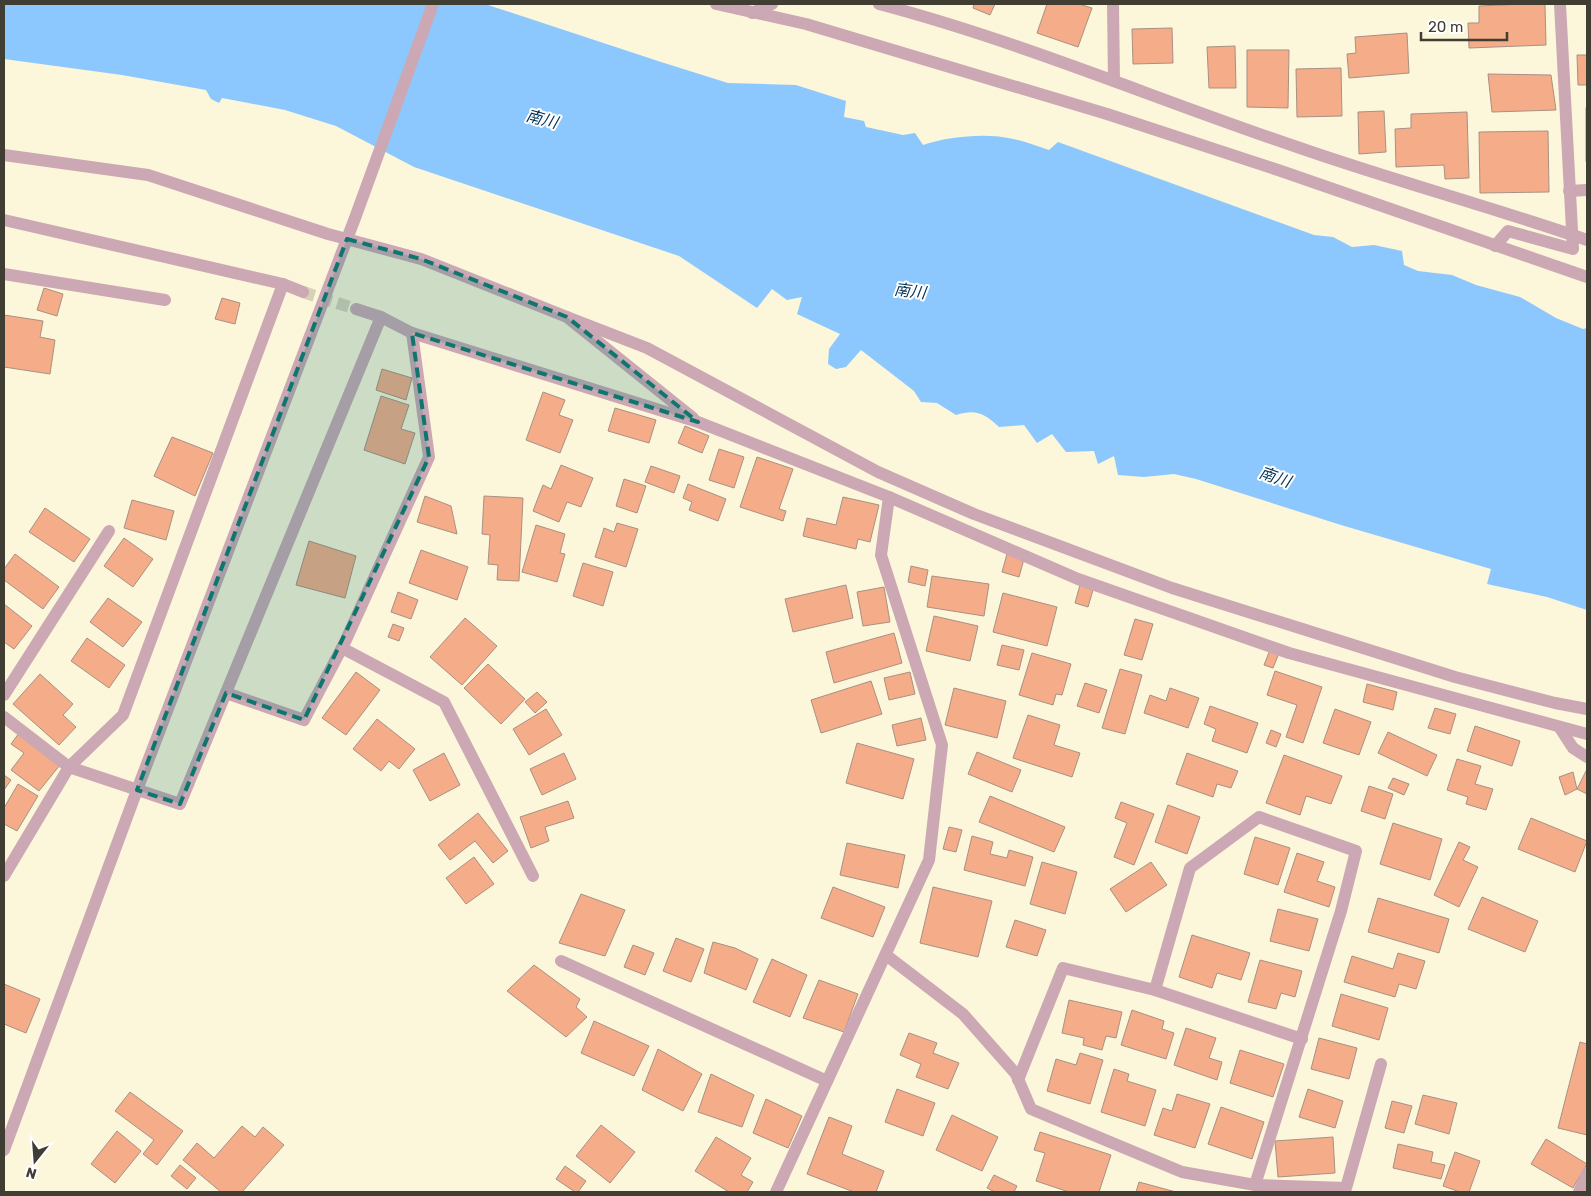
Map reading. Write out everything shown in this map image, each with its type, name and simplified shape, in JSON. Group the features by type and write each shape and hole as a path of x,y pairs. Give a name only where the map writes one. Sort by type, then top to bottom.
{"street":[{"path":"4,1150 137,790 355,218 433,4"},
{"path":"716,4 806,24 1107,114 1281,171 1587,277"},
{"path":"752,13 772,4"},
{"path":"879,4 935,19 1114,80 1300,148 1587,240"},
{"path":"1114,4 1114,80"},
{"path":"1495,246 1508,231 1573,249 1560,4"},
{"path":"4,155 148,175 347,239 421,259 647,348 878,472 974,514 1172,588 1455,677 1587,710"},
{"path":"1569,191 1587,190"},
{"path":"4,220 283,284 303,292"},
{"path":"4,274 165,300"},
{"path":"4,876 69,767 123,714 283,284"},
{"path":"356,310 381,317 412,333 698,422 888,497 1078,579 1289,653 1587,734"},
{"path":"4,717 69,767 180,804 381,317"},
{"path":"567,317 698,422"},
{"path":"226,694 304,720 342,648 429,457 412,333"},
{"path":"776,1192 929,860 942,745 881,555 888,497"},
{"path":"4,695 109,531"},
{"path":"342,648 444,702 533,876"},
{"path":"1560,728 1573,748 1587,757"},
{"path":"1155,990 1190,868 1259,818 1356,851 1341,911 1255,1185"},
{"path":"886,955 963,1014 1016,1074 1031,1109 1182,1172 1255,1185 1346,1188 1381,1064"},
{"path":"561,961 827,1082"},
{"path":"1018,1080 1063,968 1155,990 1302,1039"},
{"path":"1579,1192 1587,1174"}],"highlighted area":[{"path":"347,239 421,259 567,317 698,422 412,333 429,457 304,720 226,693 180,804 137,790"}],"water":[{"name":"南川","path":"4,4 485,4 728,83 796,85 846,101 844,117 864,121 866,127 903,135 915,133 923,145 954,138 977,136 1013,139 1049,150 1058,142 1314,235 1333,237 1352,247 1374,245 1402,251 1404,265 1418,271 1452,275 1476,285 1520,297 1556,318 1583,329 1587,328 1587,610 1547,597 1487,584 1491,569 1341,525 1196,479 1174,474 1144,477 1118,475 1114,456 1098,464 1094,451 1066,452 1052,434 1037,443 1024,425 999,427 989,418 979,413 969,412 956,415 937,403 921,402 914,391 861,350 846,367 836,369 828,364 829,349 840,334 797,314 802,297 787,300 772,289 757,308 679,256 414,167 336,126 285,110 222,98 219,103 211,99 206,90 122,75 4,59"}],"building":[{"path":"974,4 995,4 990,15 973,8"},
{"path":"1047,4 1079,4 1092,8 1078,47 1037,33"},
{"path":"1545,4 1546,45 1469,48 1468,23 1479,23 1479,6"},
{"path":"1172,28 1173,63 1133,64 1132,29"},
{"path":"1407,33 1409,73 1349,78 1347,54 1356,53 1355,37"},
{"path":"1235,46 1236,88 1209,88 1207,47"},
{"path":"1247,50 1289,50 1288,108 1247,107"},
{"path":"1577,55 1587,55 1587,85 1578,85"},
{"path":"1341,68 1342,116 1297,117 1296,69"},
{"path":"1488,74 1551,75 1556,110 1492,112"},
{"path":"1587,108 1587,161 1586,161"},
{"path":"1384,111 1386,152 1359,154 1358,112"},
{"path":"1467,112 1469,178 1445,179 1444,165 1396,167 1395,129 1411,128 1411,114"},
{"path":"1548,131 1549,192 1480,193 1479,132"},
{"path":"44,288 63,294 57,316 37,310"},
{"path":"222,298 240,303 235,324 215,319"},
{"path":"4,315 43,321 40,337 55,340 50,374 4,367"},
{"path":"382,369 412,378 406,400 376,390"},
{"path":"543,392 565,400 559,415 573,420 560,453 526,440"},
{"path":"381,396 409,405 401,429 415,433 405,464 364,450"},
{"path":"615,408 656,420 649,443 608,431"},
{"path":"685,426 709,436 702,453 678,443"},
{"path":"172,437 213,453 195,496 154,476"},
{"path":"719,449 744,457 734,488 709,480"},
{"path":"757,457 793,469 779,509 786,511 783,521 740,507"},
{"path":"561,465 593,478 581,507 567,502 559,522 533,511 543,485 551,489"},
{"path":"651,466 680,476 674,493 645,482"},
{"path":"624,479 646,486 637,513 616,506"},
{"path":"688,484 726,499 718,521 689,510 692,502 683,498"},
{"path":"425,496 451,506 457,534 417,522"},
{"path":"484,496 523,498 519,581 497,580 498,565 488,564 490,535 482,534"},
{"path":"843,497 879,505 870,542 858,539 856,549 803,536 807,518 836,525"},
{"path":"132,500 174,511 166,540 124,528"},
{"path":"45,508 90,539 74,562 29,532"},
{"path":"617,523 638,529 626,567 595,557 604,528 614,532"},
{"path":"536,525 565,534 560,553 565,554 557,582 522,572"},
{"path":"124,538 153,559 133,587 104,566"},
{"path":"309,541 356,556 345,598 296,585"},
{"path":"421,550 468,567 457,600 409,583"},
{"path":"15,554 59,587 43,609 4,580 4,569"},
{"path":"1007,554 1024,559 1019,577 1002,572"},
{"path":"583,563 613,572 603,606 573,596"},
{"path":"911,566 928,570 925,586 908,582"},
{"path":"932,576 989,584 984,616 927,607"},
{"path":"846,585 853,618 793,632 785,599"},
{"path":"1080,585 1093,590 1088,607 1075,603"},
{"path":"884,587 890,622 863,626 857,592"},
{"path":"398,592 418,600 411,619 391,612"},
{"path":"1003,593 1057,607 1047,646 993,632"},
{"path":"108,598 142,622 123,647 90,622"},
{"path":"4,604 32,626 14,649 4,642"},
{"path":"934,616 978,626 970,661 926,651"},
{"path":"465,618 497,646 462,685 430,657"},
{"path":"1135,619 1153,624 1142,660 1124,655"},
{"path":"393,624 404,628 399,641 388,637"},
{"path":"894,633 902,663 834,683 826,652"},
{"path":"87,638 125,665 109,688 71,661"},
{"path":"1002,645 1024,650 1019,670 997,665"},
{"path":"1270,650 1279,653 1273,668 1264,665"},
{"path":"1032,653 1071,664 1062,695 1056,694 1053,705 1019,695"},
{"path":"488,664 525,699 501,724 464,688"},
{"path":"1120,669 1142,675 1125,734 1102,728"},
{"path":"1275,671 1322,687 1303,743 1286,737 1297,705 1267,695"},
{"path":"356,672 380,690 346,735 322,718"},
{"path":"910,672 915,694 889,700 884,678"},
{"path":"40,674 73,704 63,715 76,727 59,745 13,704"},
{"path":"871,681 882,714 821,733 811,700"},
{"path":"1085,683 1107,690 1099,713 1077,706"},
{"path":"1367,684 1397,692 1393,710 1363,702"},
{"path":"954,688 1006,701 997,738 945,725"},
{"path":"1170,688 1199,698 1188,728 1144,713 1150,695 1166,701"},
{"path":"537,692 547,702 535,713 525,702"},
{"path":"1210,706 1258,723 1247,753 1212,741 1216,729 1204,724"},
{"path":"1435,708 1456,714 1450,734 1428,728"},
{"path":"546,709 562,735 529,755 513,729"},
{"path":"1335,709 1371,722 1359,755 1323,743"},
{"path":"1028,715 1060,725 1054,745 1080,753 1072,777 1013,758"},
{"path":"921,718 926,740 897,746 892,725"},
{"path":"377,719 415,749 399,769 389,761 381,771 353,749"},
{"path":"1475,726 1520,741 1512,766 1467,751"},
{"path":"1271,730 1281,734 1276,747 1266,743"},
{"path":"1388,732 1437,755 1427,776 1378,753"},
{"path":"19,733 60,765 39,791 11,770 24,753 11,744"},
{"path":"857,743 914,759 903,799 846,783"},
{"path":"977,752 1021,770 1012,792 968,774"},
{"path":"444,753 460,785 430,801 413,770"},
{"path":"564,753 576,779 542,795 530,769"},
{"path":"1187,753 1238,771 1231,788 1217,784 1213,797 1176,784"},
{"path":"1284,755 1342,776 1331,804 1306,796 1300,815 1266,803"},
{"path":"1457,759 1481,766 1475,784 1493,789 1486,810 1466,804 1468,797 1447,790"},
{"path":"1587,769 1587,794 1577,789"},
{"path":"1573,772 1577,789 1565,795 1559,777"},
{"path":"4,775 11,780 4,790"},
{"path":"1393,778 1409,784 1404,795 1388,788"},
{"path":"18,784 38,796 17,831 4,824 4,808"},
{"path":"1369,786 1393,794 1385,819 1361,811"},
{"path":"990,796 1065,827 1054,852 979,822"},
{"path":"568,801 574,818 545,827 549,841 531,848 520,817"},
{"path":"1121,802 1154,814 1134,865 1114,857 1127,823 1115,818"},
{"path":"1168,805 1200,817 1187,854 1155,842"},
{"path":"478,813 508,851 493,863 475,841 450,860 438,845"},
{"path":"1531,818 1587,841 1575,872 1518,849"},
{"path":"1393,823 1442,839 1430,880 1380,864"},
{"path":"949,827 962,830 956,852 943,849"},
{"path":"972,836 993,842 990,854 1007,858 1009,850 1033,857 1025,886 964,870"},
{"path":"1255,837 1290,848 1278,885 1244,874"},
{"path":"1459,842 1470,847 1463,860 1478,867 1459,907 1434,895"},
{"path":"847,843 905,855 898,888 840,875"},
{"path":"1297,853 1324,862 1317,881 1335,887 1329,907 1284,892"},
{"path":"474,857 494,884 466,904 446,878"},
{"path":"1042,862 1077,872 1065,914 1030,904"},
{"path":"1151,862 1167,885 1126,912 1110,889"},
{"path":"833,887 885,907 873,937 821,918"},
{"path":"933,887 992,901 978,957 920,943"},
{"path":"581,894 625,910 605,956 559,943"},
{"path":"1482,897 1538,921 1525,952 1468,929"},
{"path":"1378,898 1449,919 1439,953 1368,932"},
{"path":"1278,909 1318,919 1309,951 1270,941"},
{"path":"1015,920 1046,930 1037,956 1006,947"},
{"path":"1192,935 1250,953 1241,980 1217,973 1212,988 1179,977"},
{"path":"676,938 704,949 691,982 663,971"},
{"path":"713,942 735,948 758,959 746,990 704,973"},
{"path":"633,945 654,953 645,975 624,967"},
{"path":"1398,953 1425,961 1416,989 1399,984 1395,997 1344,982 1352,956 1393,969"},
{"path":"772,959 807,975 790,1017 753,1002"},
{"path":"1260,960 1302,971 1295,997 1281,993 1276,1009 1248,1002"},
{"path":"534,965 580,999 576,1007 587,1017 566,1037 507,991"},
{"path":"819,980 858,994 844,1032 803,1018"},
{"path":"4,984 40,999 26,1033 4,1024"},
{"path":"1341,994 1388,1008 1379,1040 1332,1026"},
{"path":"1069,1000 1122,1012 1116,1038 1106,1036 1102,1050 1083,1045 1084,1038 1062,1033"},
{"path":"1132,1010 1164,1021 1162,1029 1174,1033 1166,1059 1121,1045"},
{"path":"594,1021 649,1046 634,1076 581,1053"},
{"path":"1186,1028 1216,1038 1209,1058 1222,1062 1217,1080 1174,1065"},
{"path":"909,1033 937,1043 933,1053 959,1063 948,1089 916,1077 921,1064 900,1055"},
{"path":"1319,1038 1357,1048 1349,1079 1311,1069"},
{"path":"1580,1042 1587,1044 1587,1135 1558,1128"},
{"path":"658,1049 702,1074 683,1111 642,1090"},
{"path":"1240,1050 1284,1064 1273,1097 1230,1083"},
{"path":"1080,1053 1103,1060 1090,1104 1047,1091 1056,1059 1076,1065"},
{"path":"1114,1069 1129,1074 1127,1081 1156,1090 1145,1126 1101,1112"},
{"path":"711,1074 754,1095 742,1127 698,1112"},
{"path":"897,1089 935,1103 923,1136 885,1122"},
{"path":"1308,1089 1343,1101 1335,1128 1299,1117"},
{"path":"130,1092 183,1131 157,1165 143,1154 154,1140 115,1111"},
{"path":"1177,1094 1210,1104 1195,1148 1154,1135 1163,1108 1172,1111"},
{"path":"1423,1095 1457,1103 1449,1134 1415,1124"},
{"path":"766,1099 802,1116 788,1148 753,1133"},
{"path":"1392,1101 1412,1106 1404,1133 1385,1128"},
{"path":"1221,1107 1264,1122 1252,1159 1208,1144"},
{"path":"952,1115 998,1137 982,1171 936,1150"},
{"path":"829,1117 852,1126 842,1154 884,1171 876,1192 854,1192 807,1174"},
{"path":"601,1125 635,1152 610,1183 576,1156"},
{"path":"242,1126 255,1137 263,1127 284,1145 242,1192 221,1192 183,1160 197,1143 214,1158"},
{"path":"117,1131 141,1151 115,1183 91,1164"},
{"path":"1040,1132 1111,1155 1099,1192 1069,1192 1036,1181 1045,1153 1034,1150"},
{"path":"716,1137 751,1158 741,1175 753,1182 747,1192 729,1192 695,1171"},
{"path":"1333,1137 1335,1173 1278,1177 1275,1141"},
{"path":"1546,1139 1587,1164 1573,1188 1531,1164"},
{"path":"1398,1144 1433,1152 1431,1162 1445,1165 1441,1179 1393,1168"},
{"path":"1455,1152 1480,1161 1469,1192 1460,1192 1443,1186"},
{"path":"180,1165 196,1178 187,1189 171,1176"},
{"path":"565,1166 586,1181 578,1192 575,1192 556,1179"},
{"path":"994,1175 1017,1186 1014,1192 995,1192 987,1188"},
{"path":"1139,1182 1176,1192 1136,1192"}],"tunnel":[{"path":"303,292 356,309"}]}
